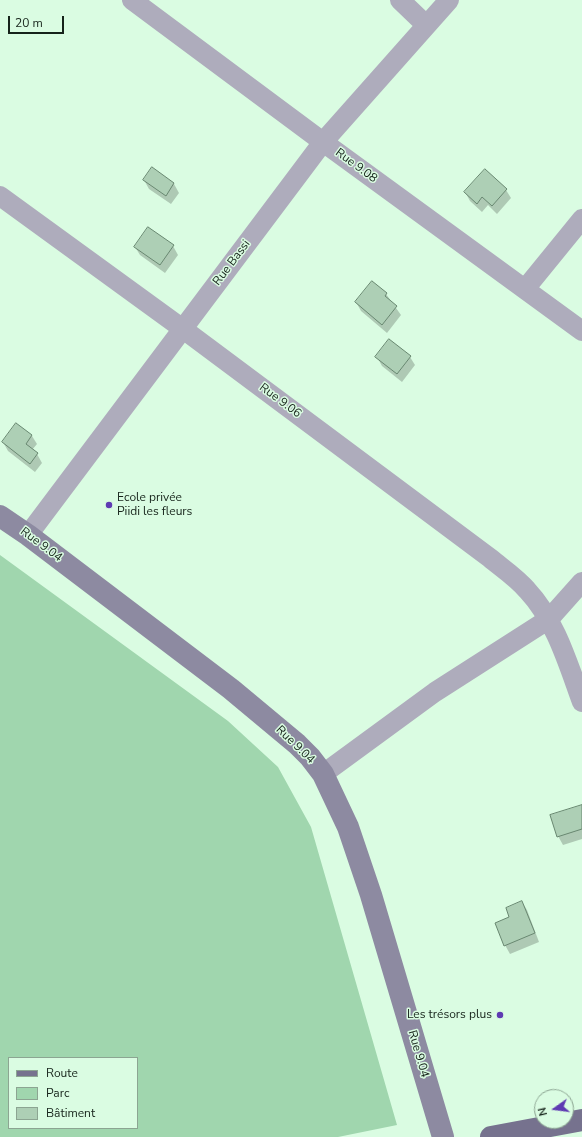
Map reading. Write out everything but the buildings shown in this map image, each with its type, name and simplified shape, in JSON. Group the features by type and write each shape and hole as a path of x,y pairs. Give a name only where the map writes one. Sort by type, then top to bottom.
{"main road":[{"name":"Rue 9.04","path":"0,516 231,689 297,744 310,757 323,774 348,827 371,895 443,1137"},
{"path":"490,1137 582,1120"}],"street":[{"name":"Rue 9.08","path":"132,0 323,142 582,331"},
{"path":"400,0 426,25"},
{"name":"Rue Bassi","path":"28,536 323,142 449,0"},
{"name":"Rue 9.06","path":"0,196 183,329 490,558 527,590 549,619 563,650 582,702"},
{"path":"525,289 582,219"},
{"path":"323,774 435,692 549,619 582,582"}],"green space":[{"path":"0,555 228,721 278,767 311,827 397,1125 338,1137 0,1137"}],"place":[{"name":"Ecole privée Piidi les fleurs","path":"109,505"},
{"name":"Les trésors plus","path":"500,1015"}]}
